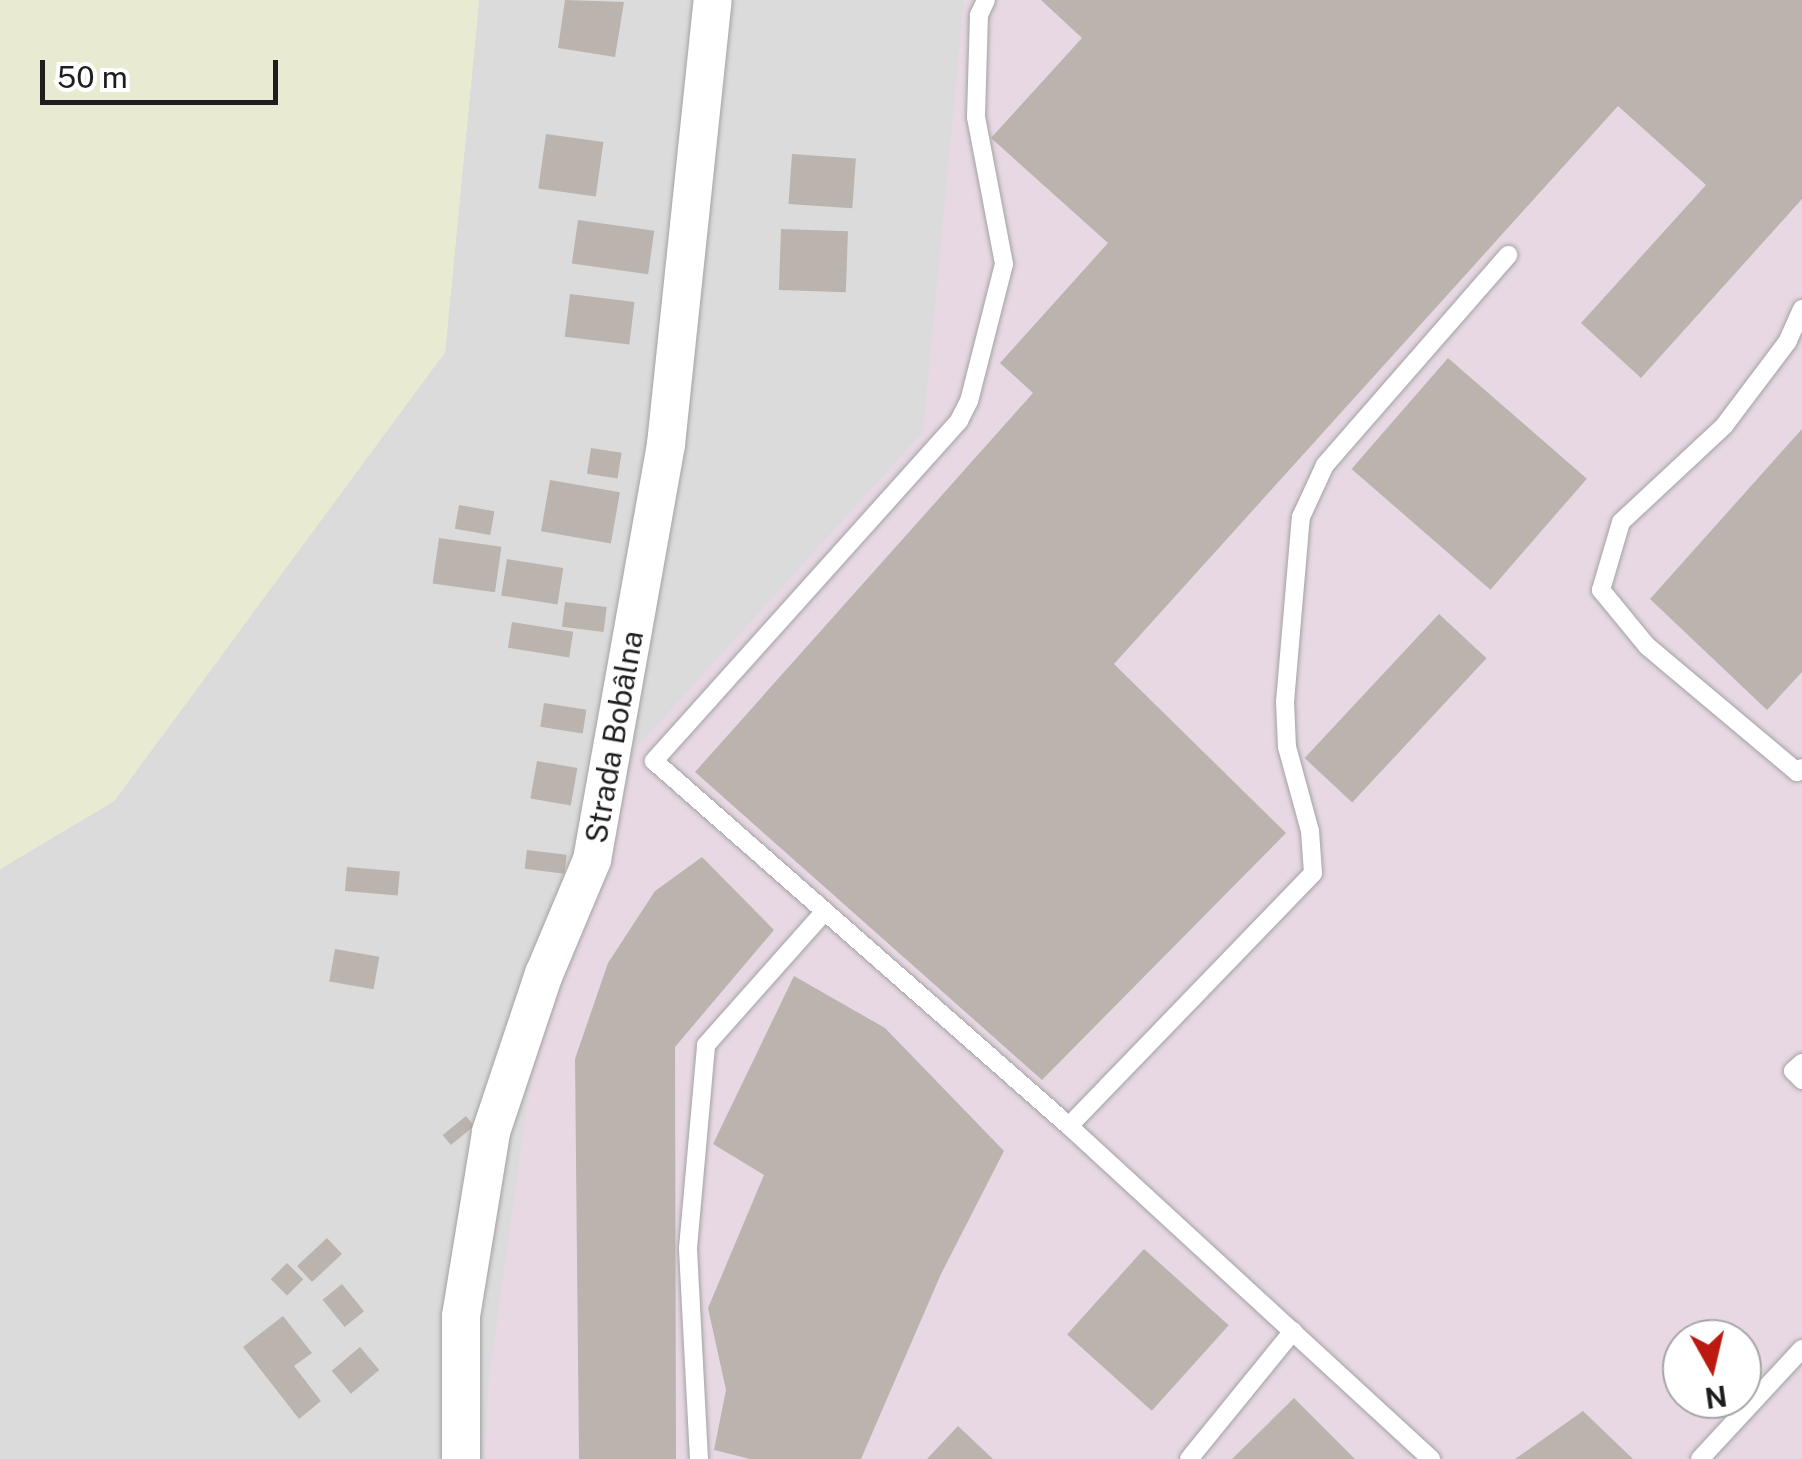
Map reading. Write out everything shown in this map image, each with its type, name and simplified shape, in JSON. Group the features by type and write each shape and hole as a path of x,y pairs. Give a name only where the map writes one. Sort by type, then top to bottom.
{"street":[{"name":"Strada Bobâlna","path":"461,1459 461,1316 492,1132 544,974 592,860 660,480 712,0"}],"lane":[{"path":"986,0 979,15 976,117 1004,264 969,401 958,422 654,761 1069,1126 1431,1459"},
{"path":"1069,1126 1313,873 1310,831 1287,747 1300,518 1325,464 1508,255"},
{"path":"1802,309 1788,341 1724,426 1622,522 1601,590 1648,646 1797,772 1802,768"},
{"path":"699,1459 688,1248 706,1045 824,912"},
{"path":"1802,1064 1793,1071 1802,1080"},
{"path":"1190,1459 1293,1331"},
{"path":"1700,1459 1802,1349"}],"shaded area":[{"path":"479,0 1802,0 1802,1459 0,1459 0,869 114,801 445,352"},
{"path":"964,0 1802,0 1802,1459 485,1459 489,1380 531,1077 637,747 923,432"}],"green space":[{"path":"0,0 479,0 445,352 114,801 0,869"}],"building":[{"path":"565,0 624,2 615,57 558,48"},
{"path":"1041,0 1802,0 1802,199 1641,378 1581,323 1706,185 1618,106 1114,664 1286,833 1042,1080 695,772 1033,393 1000,363 1108,243 991,138 1082,38"},
{"path":"546,134 603,142 596,197 538,188"},
{"path":"792,154 856,158 852,208 789,204"},
{"path":"578,220 654,231 648,274 572,264"},
{"path":"781,229 848,231 846,292 779,290"},
{"path":"570,294 635,302 629,345 565,337"},
{"path":"1448,358 1587,479 1490,590 1352,469"},
{"path":"1802,429 1802,672 1767,710 1650,599"},
{"path":"591,448 622,453 618,479 587,474"},
{"path":"550,480 620,492 611,544 541,531"},
{"path":"459,505 494,511 490,535 455,529"},
{"path":"439,538 501,547 495,592 433,584"},
{"path":"507,559 563,568 558,604 501,596"},
{"path":"565,602 607,607 604,632 562,627"},
{"path":"1439,614 1487,658 1352,802 1305,758"},
{"path":"512,622 573,632 569,657 508,648"},
{"path":"544,703 586,710 583,733 540,727"},
{"path":"537,761 577,768 571,806 530,798"},
{"path":"527,850 567,855 564,874 525,869"},
{"path":"702,857 774,930 675,1047 676,1459 579,1459 575,1059 608,963 655,891"},
{"path":"347,867 400,872 398,896 345,891"},
{"path":"335,949 379,957 374,989 329,981"},
{"path":"794,976 885,1028 1004,1151 941,1274 861,1459 750,1459 714,1450 726,1390 708,1308 764,1175 713,1144"},
{"path":"466,1116 474,1126 451,1145 443,1135"},
{"path":"327,1238 342,1254 312,1282 297,1266"},
{"path":"1144,1249 1229,1325 1152,1411 1067,1334"},
{"path":"287,1263 303,1279 287,1296 271,1279"},
{"path":"342,1284 364,1311 345,1327 323,1300"},
{"path":"283,1316 312,1353 294,1366 321,1401 299,1419 243,1347"},
{"path":"360,1347 379,1370 351,1394 332,1371"},
{"path":"1294,1398 1355,1459 1232,1459"},
{"path":"1583,1411 1633,1459 1515,1459"},
{"path":"958,1426 993,1459 927,1459"}]}
